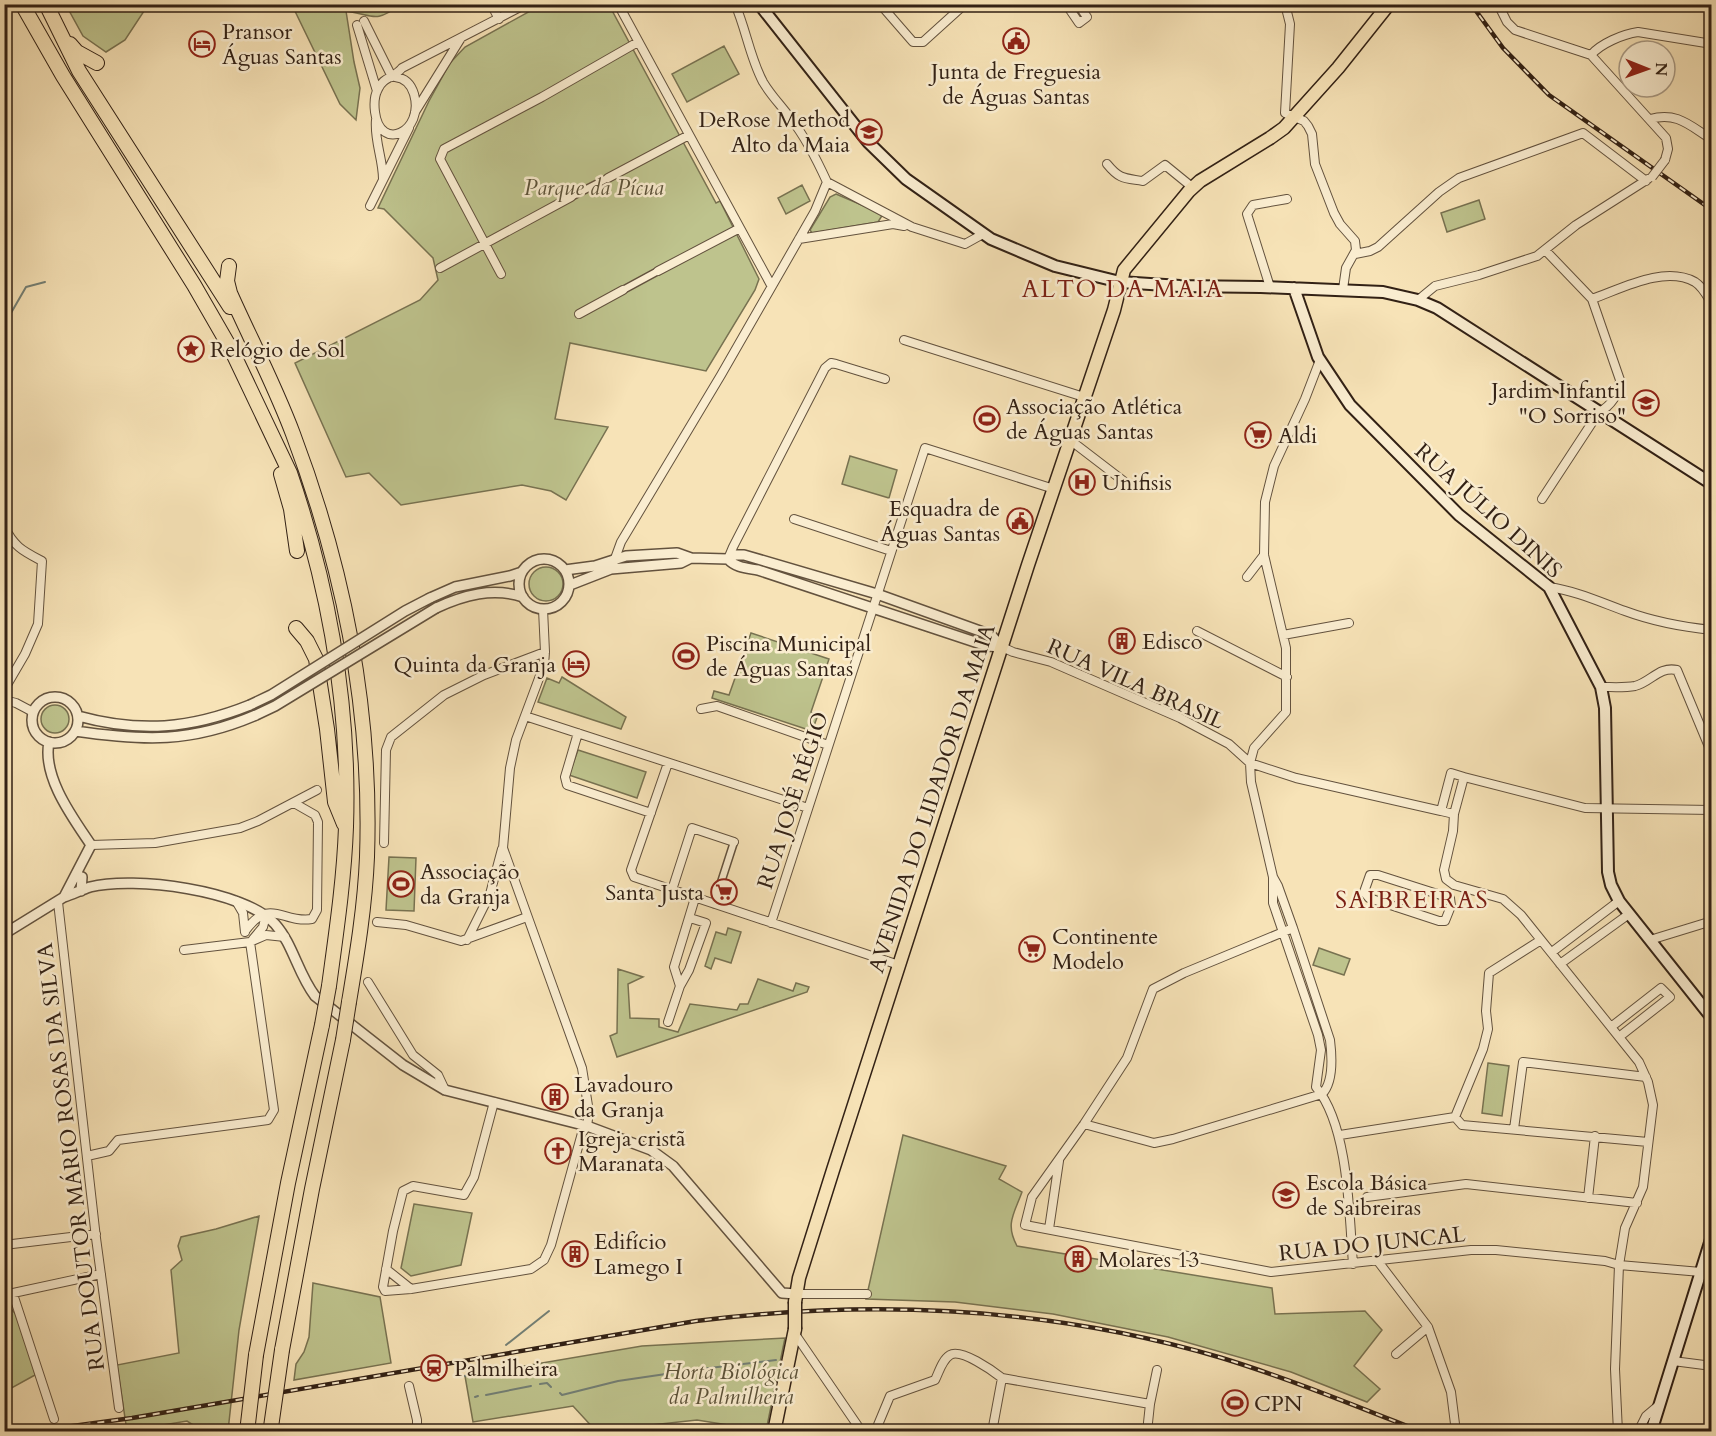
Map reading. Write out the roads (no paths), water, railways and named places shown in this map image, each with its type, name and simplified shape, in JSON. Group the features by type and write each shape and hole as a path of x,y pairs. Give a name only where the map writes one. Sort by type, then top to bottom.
{"highway":[{"path":"22,4 63,76 194,285 232,351 268,426 290,473 315,555 340,681 344,723 346,829 337,927 322,1025 288,1183 256,1355 247,1431"},
{"path":"46,6 55,15 77,52 97,63"},
{"path":"46,6 79,71 249,337"},
{"path":"229,266 227,281 230,293 294,434 329,539 344,603 361,698 367,787 367,857 362,927 343,1040 282,1350 271,1429"},
{"path":"268,426 291,509 297,551"},
{"path":"296,628 307,641 316,659 335,802 346,829"}],"main road":[{"path":"759,4 868,142 906,179 982,234 1055,266 1120,282 1180,286 1343,289 1383,292 1418,300 1437,308 1712,484"},
{"name":"AVENIDA DO LIDADOR DA MAIA","path":"774,1431 795,1331 795,1298 799,1278 1002,646 1114,310 1124,270 1192,188 1270,138 1293,118 1338,68 1389,4"},
{"name":"RUA JÚLIO DINIS","path":"1294,288 1320,360 1350,405 1459,515 1549,587 1601,687 1605,708 1608,872 1611,885 1619,901 1712,1018"},
{"path":"1651,1431 1712,1236"}],"street":[{"path":"491,4 499,19"},
{"path":"409,128 399,134 390,134 379,127 374,106 377,91 383,82 393,77 402,68 526,4"},
{"path":"618,4 771,285"},
{"path":"735,4 762,80 775,102 805,138 827,182 912,227"},
{"path":"880,4 913,42 919,44 965,4"},
{"path":"1066,4 1079,23 1087,17 1078,4"},
{"path":"1285,4 1290,24 1284,109 1285,113 1293,118 1304,121 1312,134 1315,164 1337,218 1355,241 1355,254 1346,268 1343,289"},
{"path":"1418,300 1435,286 1479,275 1537,256 1576,225 1649,179 1665,160 1668,149 1666,138 1591,55 1515,30 1507,22 1501,6"},
{"path":"377,91 360,23 393,77 405,80 410,85 414,94 416,112"},
{"path":"1591,55 1599,48 1625,35 1638,32 1712,44"},
{"path":"370,206 416,112 462,37"},
{"path":"501,274 440,159 444,148 542,97 638,42"},
{"path":"1650,119 1676,117 1708,137"},
{"path":"376,119 375,128 384,179"},
{"path":"1355,254 1370,252 1378,248 1439,192 1459,178 1583,133 1649,179"},
{"path":"440,267 689,135"},
{"path":"1107,164 1115,175 1143,182 1165,165 1192,188"},
{"path":"611,569 621,542 799,239 815,211 827,182"},
{"path":"1270,287 1247,214 1253,205 1287,199"},
{"path":"799,239 893,224 912,227 965,244 982,234"},
{"path":"579,314 740,228"},
{"path":"1542,499 1599,412 1605,409 1619,391 1620,380 1592,299 1545,250"},
{"path":"1592,299 1654,279 1682,277 1696,282 1712,304"},
{"path":"904,340 1084,397"},
{"path":"1320,360 1269,479 1265,502 1264,555 1287,648 1286,712 1254,748 1250,763 1251,782 1273,877 1273,903 1318,1035 1321,1050 1316,1087 1322,1094 1340,1135 1353,1264"},
{"path":"729,559 733,546 825,368 831,363 885,379"},
{"path":"1070,440 1130,486"},
{"name":"RUA JOSÉ RÉGIO","path":"771,923 925,448 1054,489"},
{"path":"794,519 891,551"},
{"path":"4,526 10,539 19,549 42,561 38,624 25,654 4,690"},
{"path":"566,570 595,566 626,556 677,553 692,558 729,559 735,555 744,555 877,594 991,635 1002,646"},
{"path":"1264,555 1247,577 1262,574 1269,577"},
{"path":"543,558 559,563 566,570 570,585 564,600 551,609 543,609 528,603 523,597 519,580 527,565 543,558"},
{"path":"570,585 611,569 681,563 692,558"},
{"path":"729,559 733,564 741,567 758,570 987,646 1002,646"},
{"path":"78,716 118,726 169,726 229,713 271,694 430,598 455,587 522,572"},
{"path":"1549,587 1569,590 1628,612 1688,628 1712,630"},
{"path":"75,731 130,738 168,738 202,733 256,715 275,706 436,608 462,598 491,592 507,592 523,597"},
{"path":"467,940 490,894 503,848 510,768 543,665 545,652 543,609"},
{"path":"1283,635 1349,624"},
{"path":"1197,631 1287,677"},
{"name":"RUA VILA BRASIL","path":"1002,646 1013,652 1051,662 1180,718 1229,744 1250,763"},
{"path":"384,843 386,750 391,737 444,695 484,675 545,652"},
{"path":"1601,687 1635,686 1646,682 1661,670 1669,668 1677,670 1712,754"},
{"path":"57,696 70,702 78,716 75,731 64,741 49,742 36,734 33,727 33,712 42,700 57,696"},
{"path":"4,700 16,703 33,712"},
{"path":"701,710 717,706 828,745"},
{"path":"525,716 808,808"},
{"path":"579,734 565,777 567,785 651,813"},
{"path":"49,742 47,752 63,803 91,845"},
{"path":"668,763 631,870 634,877 899,964"},
{"path":"1250,763 1296,778 1454,814"},
{"path":"1441,811 1451,773 1585,808 1712,810"},
{"path":"1464,777 1454,814 1453,831 1444,870 1446,879 1459,886 1503,899 1521,915 1639,1062 1646,1077 1653,1105 1643,1187 1625,1228 1619,1265 1615,1349 1618,1431"},
{"path":"91,845 155,843 240,828 317,790"},
{"path":"245,931 255,917 278,913 301,921 312,919 317,910 318,822 315,815 294,803"},
{"path":"672,890 692,828 734,842 714,904"},
{"path":"83,890 75,884 91,845"},
{"path":"494,1102 474,1177 464,1195 413,1186 403,1191 386,1269 383,1287 385,1291 411,1289 531,1269 544,1260 551,1245 582,1134 587,1126 589,1112 582,1068 503,848"},
{"path":"80,873 83,890"},
{"path":"61,900 80,873"},
{"path":"1450,898 1378,875 1370,875 1364,892 1369,898 1445,921 1449,915 1450,898 1459,886"},
{"path":"1084,1124 1154,1143 1322,1094 1327,1089 1332,1058 1330,1040 1293,928 1273,877"},
{"path":"4,934 61,900 83,890 127,884 192,889 255,908 266,915 285,937 308,987 321,1002 403,1065 445,1090 587,1126 651,1150 673,1166 782,1293 795,1298 867,1294"},
{"path":"680,986 674,967 695,898"},
{"name":"RUA DOUTOR MÁRIO ROSAS DA SILVA","path":"61,900 87,1156 119,1408"},
{"path":"87,1156 109,1151 118,1140 268,1120 274,1110 250,942 245,931 245,920 236,901"},
{"path":"1552,952 1619,901"},
{"path":"1560,964 1629,914"},
{"path":"250,942 263,927 266,915"},
{"path":"378,922 406,925 461,941 527,917"},
{"path":"669,1022 680,986 689,970 706,923 690,918"},
{"path":"1650,940 1712,921"},
{"path":"1049,1229 1059,1160 1127,1058 1153,989 1184,973 1293,928"},
{"path":"184,950 250,942 266,935 285,937"},
{"path":"1455,1117 1483,1048 1488,1029 1486,1011 1489,973 1541,940"},
{"path":"1296,971 1306,967"},
{"path":"368,982 413,1055 438,1075 445,1090"},
{"path":"1611,1027 1661,988 1670,997 1619,1037"},
{"path":"1321,1050 1331,1050"},
{"path":"1514,1129 1522,1062 1646,1077"},
{"path":"1455,1117 1462,1125 1648,1142"},
{"path":"1340,1135 1455,1117"},
{"path":"1588,1198 1595,1136"},
{"name":"RUA DO JUNCAL","path":"1059,1160 1032,1197 1025,1225 1271,1272 1496,1250 1701,1272"},
{"path":"1367,1197 1466,1184 1637,1203"},
{"path":"4,1245 96,1234"},
{"path":"1377,1260 1428,1327 1450,1392 1456,1431"},
{"path":"386,1269 411,1289"},
{"path":"54,1419 9,1294 101,1274"},
{"path":"1396,1354 1428,1327"},
{"path":"795,1331 862,1431"},
{"path":"875,1431 890,1396 935,1380 943,1363 951,1355 959,1353 989,1368 1002,1378 1150,1404"},
{"path":"1673,1361 1712,1366"},
{"path":"1147,1431 1157,1370"},
{"path":"992,1431 1002,1378"},
{"path":"409,1386 417,1420 417,1431"},
{"path":"1638,1431 1646,1416 1660,1404"}],"waterway":[{"path":"4,332 11,313 26,287 45,282"},
{"path":"506,1345 549,1311"},
{"path":"701,1369 776,1360"},
{"path":"464,1376 507,1368"},
{"path":"560,1393 562,1395 618,1381 693,1370"},
{"path":"540,1384 547,1383 551,1387"},
{"path":"486,1395 531,1386"}],"railway":[{"path":"1471,4 1503,48 1549,95 1712,210"},
{"path":"28,1432 132,1418 696,1321 828,1310 961,1312 1027,1318 1158,1341 1222,1358 1273,1375 1422,1432"}],"place":[{"name":"Junta de Freguesia de Águas Santas","path":"1016,41"},
{"name":"Pransor Águas Santas","path":"202,44"},
{"name":"DeRose Method Alto da Maia","path":"869,132"},
{"name":"Relógio de Sol","path":"191,349"},
{"name":"Jardim Infantil \"O Sorriso\"","path":"1646,403"},
{"name":"Associação Atlética de Águas Santas","path":"987,419"},
{"name":"Aldi","path":"1258,435"},
{"name":"Unifisis","path":"1082,482"},
{"name":"Esquadra de Águas Santas","path":"1020,521"},
{"name":"Edisco","path":"1122,641"},
{"name":"Piscina Municipal de Águas Santas","path":"686,656"},
{"name":"Quinta da Granja","path":"576,664"},
{"name":"Associação da Granja","path":"401,884"},
{"name":"Santa Justa","path":"724,892"},
{"name":"Continente Modelo","path":"1032,949"},
{"name":"Lavadouro da Granja","path":"555,1097"},
{"name":"Igreja cristã Maranata","path":"558,1151"},
{"name":"Escola Básica de Saibreiras","path":"1286,1195"},
{"name":"Edifício Lamego I","path":"575,1254"},
{"name":"Molares 13","path":"1078,1259"},
{"name":"Palmilheira","path":"434,1368"},
{"name":"CPN","path":"1235,1403"}],"district":[{"name":"ALTO DA MAIA","path":"1123,289"},
{"name":"SAIBREIRAS","path":"1412,900"}],"park label":[{"name":"Parque da Pícua","path":"594,187"},
{"name":"Horta Biológica da Palmilheira","path":"731,1384"}]}
